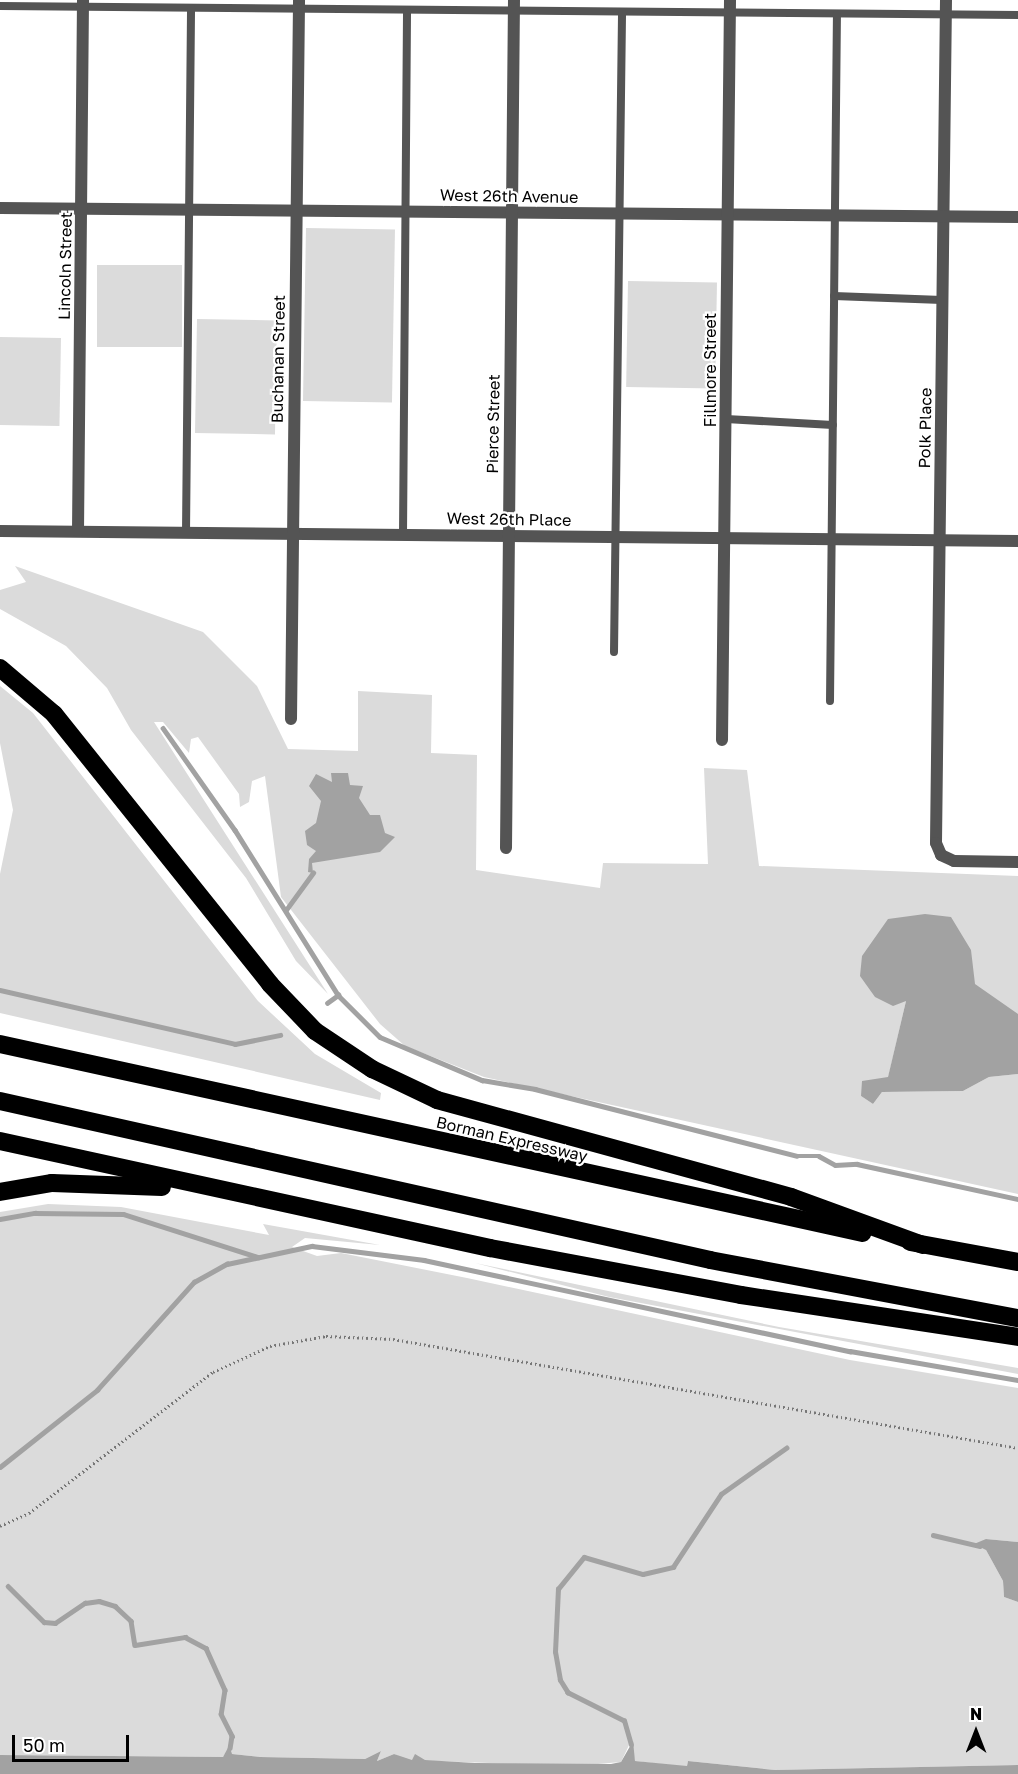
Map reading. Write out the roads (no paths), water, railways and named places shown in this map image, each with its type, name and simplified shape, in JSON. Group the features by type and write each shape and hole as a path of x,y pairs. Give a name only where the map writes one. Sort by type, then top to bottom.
{"highway":[{"path":"0,668 54,714 270,984 315,1031 372,1069 437,1100 791,1197 923,1245"},
{"name":"Borman Expressway","path":"0,1044 563,1171 923,1245 1018,1262"},
{"path":"0,1101 710,1260 1018,1318"},
{"path":"0,1141 217,1191 741,1295 1018,1337"},
{"path":"0,1192 52,1183 217,1191"}],"street":[{"name":"Polk Place","path":"946,0 936,843 941,855 1018,862"},
{"name":"Lincoln Street","path":"78,531 83,3"},
{"name":"Buchanan Street","path":"291,719 299,4"},
{"name":"Pierce Street","path":"506,848 514,5"},
{"name":"Fillmore Street","path":"722,740 730,6"},
{"name":"West 26th Avenue","path":"0,207 1018,217"},
{"name":"West 26th Place","path":"0,531 1018,541"}],"lane":[{"path":"0,6 83,3 191,8 299,4 407,10 514,5 622,12 730,6 837,14 1018,15"},
{"path":"186,532 191,8"},
{"path":"403,535 407,10"},
{"path":"614,652 622,12"},
{"path":"830,701 837,14"},
{"path":"834,296 942,300"},
{"path":"726,419 833,425"}],"waterway":[{"path":"163,728 235,830 338,995 380,1037 482,1080 535,1089 797,1156 819,1156 835,1165 857,1164 1018,1199"},
{"path":"286,910 313,873"},
{"path":"0,990 235,1044 280,1035"},
{"path":"327,1003 338,995"},
{"path":"0,1219 35,1213 123,1214 258,1257"},
{"path":"0,1467 97,1390 194,1282 227,1264 312,1246 424,1260 850,1351 1018,1380"},
{"path":"631,1745 624,1721 568,1693 560,1680 555,1652 558,1589 584,1557 643,1574 673,1567 721,1494 786,1448"},
{"path":"933,1535 980,1546"},
{"path":"8,1586 44,1622 55,1623 85,1603 99,1601 115,1606 131,1621 135,1645 185,1637 206,1648 225,1690 221,1714 232,1736 230,1748"}]}
